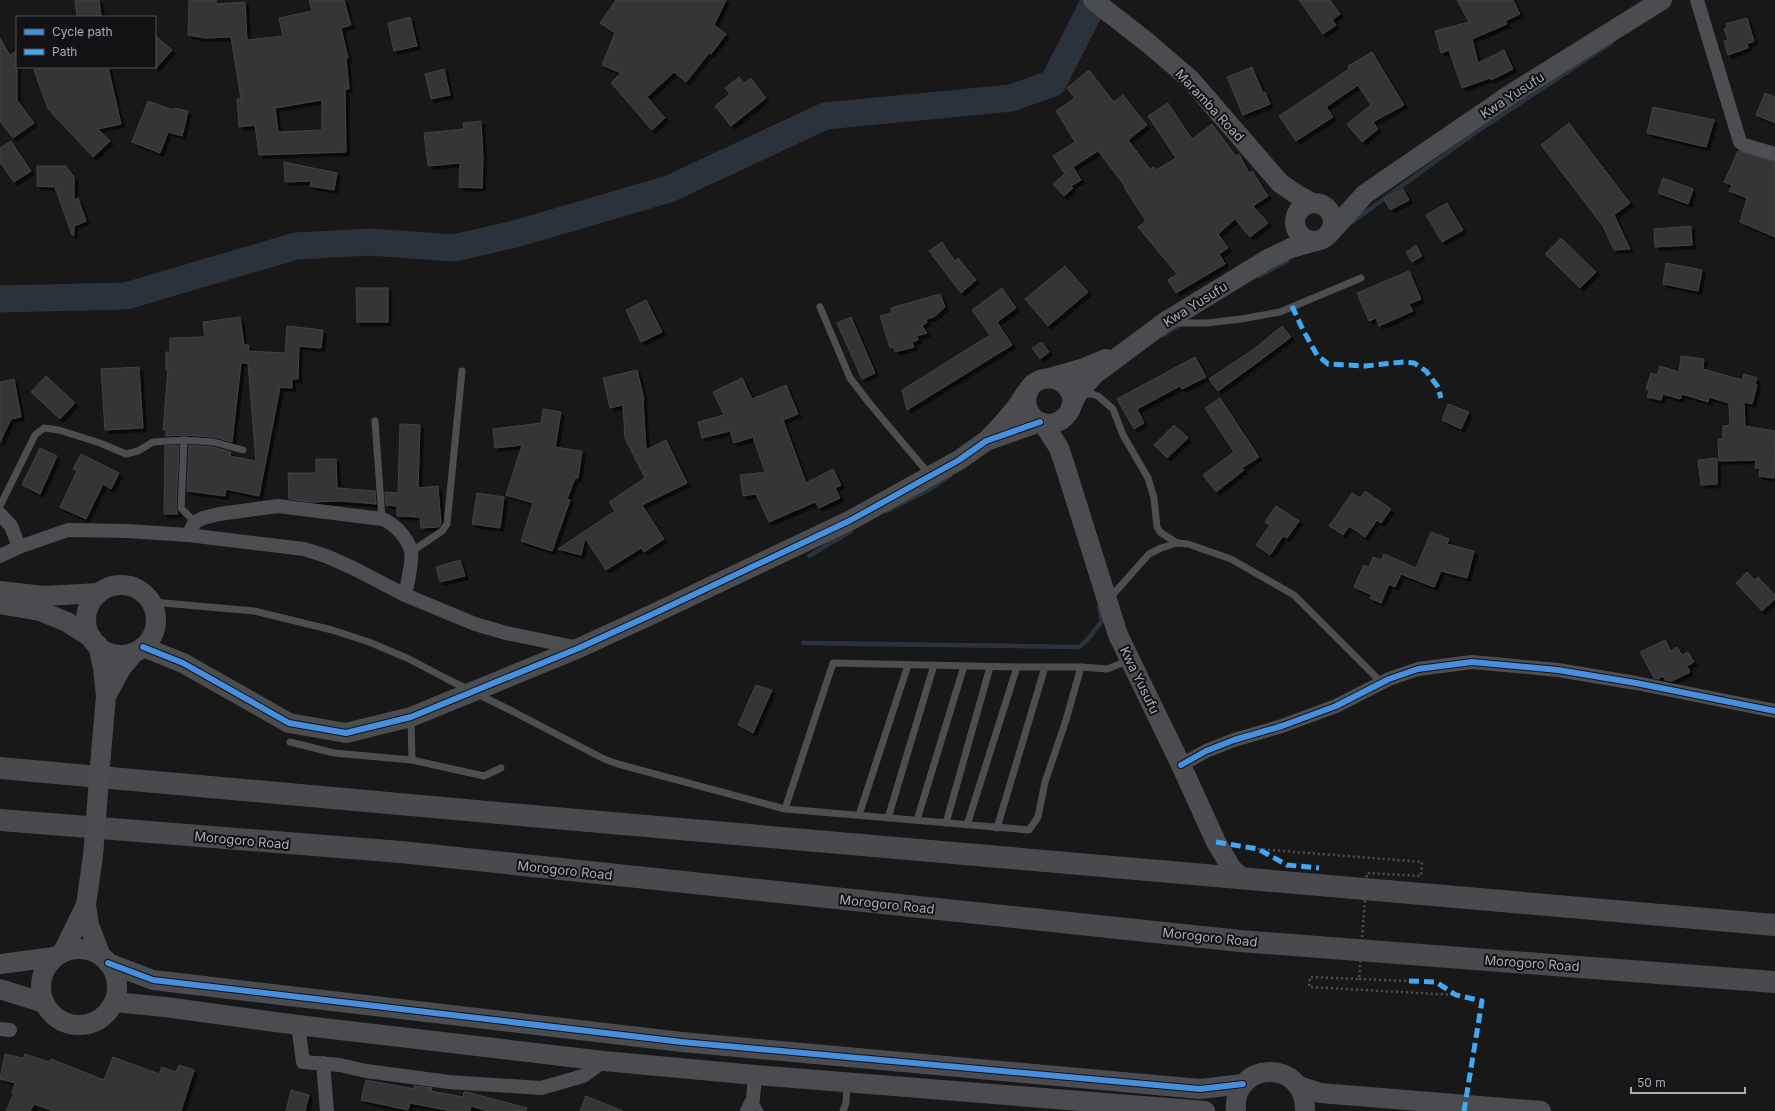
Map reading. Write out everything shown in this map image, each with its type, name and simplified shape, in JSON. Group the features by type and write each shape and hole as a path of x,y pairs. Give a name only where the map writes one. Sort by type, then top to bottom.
{"highway":[{"path":"0,768 1775,925"},
{"name":"Morogoro Road","path":"0,820 401,852 1240,941 1775,982"}],"street":[{"name":"Kwa Yusufu","path":"1066,469 1062,438 1065,422 1072,405 1095,374 1165,322 1268,259 1291,248 1323,238 1365,194 1508,96 1662,0"},
{"path":"1697,0 1740,142 1744,145 1775,154"},
{"name":"Maramba Road","path":"1095,1 1148,43 1190,80 1280,183 1296,194 1326,208 1331,213 1334,220 1333,228 1323,238 1309,240 1302,237 1298,231 1296,220 1280,183"},
{"name":"Kwa Yusufu","path":"1268,259 1296,220 1300,210 1305,206 1340,202 1365,194"},
{"name":"Kwa Yusufu","path":"1049,378 1084,368 1125,351"},
{"path":"0,604 40,611 67,622 106,651 116,654 125,654 139,649 184,663 289,723 346,733 410,717 579,648 851,520 959,460 986,441 1037,381 1049,378 1055,379 1065,385 1071,395 1072,405 1058,422 1041,423 986,441"},
{"path":"1029,390 1027,395 1027,407 1033,417 1041,423"},
{"name":"Kwa Yusufu","path":"1041,423 1059,448 1118,635 1181,765 1216,842 1232,869 1242,878"},
{"path":"188,535 195,522 219,514 278,506 382,519 390,522 397,529 411,552 405,595"},
{"path":"0,514 11,526 19,547"},
{"path":"0,556 19,547 68,530 128,531 188,535 304,549 326,556 405,595 475,624 495,630 579,648"},
{"path":"86,905 58,955 47,965 43,974 41,993 44,1003 56,1018 75,1024 85,1024 103,1016 114,1002 117,990 116,980 104,959 89,925 86,905 93,856 106,696 103,668 95,642 88,628 87,619 88,609 99,593 118,585 127,585 145,594 152,602 155,611 155,631 150,639 122,667 106,696"},
{"path":"0,591 44,596 99,593"},
{"path":"1181,765 1206,751 1234,740 1282,726 1336,706 1382,683 1418,669 1472,662 1558,670 1636,683 1775,711"},
{"path":"0,964 58,955 72,949 82,949 152,980 682,1042 1200,1089 1243,1084 1258,1073 1272,1072 1285,1074 1293,1079 1299,1086 1304,1098 1305,1111"},
{"path":"0,989 44,1003"},
{"path":"114,1002 166,1007 298,1025 604,1061 755,1075 1205,1111"},
{"path":"298,1025 303,1062 323,1063 449,1082 541,1088 583,1076 604,1061"},
{"path":"323,1063 327,1111"},
{"path":"750,1105 755,1075"},
{"path":"1236,1111 1236,1100 1243,1084"},
{"path":"1299,1086 1320,1093 1541,1111"}],"lane":[{"path":"1165,322 1213,322 1280,312 1361,278"},
{"path":"820,307 850,378 930,476"},
{"path":"411,552 442,531 447,524 462,371"},
{"path":"1072,405 1092,394 1098,396 1113,409 1123,435 1148,478 1154,498 1157,527 1160,532 1177,543"},
{"path":"375,421 382,519"},
{"path":"0,506 35,435 44,428 66,432 126,454 138,451 153,442 184,440 214,442 243,450"},
{"path":"184,440 181,508 195,522"},
{"path":"1107,600 1149,554 1177,543 1188,544 1231,560 1294,596 1382,683"},
{"path":"152,602 254,611 332,630 369,642 407,658 604,759 785,809 997,828 1029,830 1038,817 1045,782 1066,720 1081,667"},
{"path":"785,809 833,663 1045,668 1081,667 1107,669 1130,660"},
{"path":"859,815 908,665"},
{"path":"888,818 934,665"},
{"path":"917,820 964,666"},
{"path":"946,823 990,667"},
{"path":"967,825 1017,667"},
{"path":"997,828 1045,668"},
{"path":"410,717 412,760"},
{"path":"290,742 334,753 412,760 484,776 501,768"},
{"path":"843,1111 846,1102 847,1082"},
{"path":"750,1105 760,1111"}],"path":[{"path":"1258,849 1422,862 1421,876 1367,873 1359,979"},
{"path":"1409,981 1310,977 1309,987 1456,995"}],"building":[{"path":"75,0 99,0 101,16 77,16"},
{"path":"189,0 216,0 216,4 245,2 247,40 283,36 279,18 312,11 309,0 344,0 351,25 341,28 348,58 346,59 349,89 345,89 346,152 259,155 255,125 239,127 237,99 241,99 231,37 205,38 188,35","holes":["322,100 322,130 278,132 275,108"]},
{"path":"616,0 726,0 714,25 726,34 711,54 709,53 686,82 674,72 647,97 665,118 652,130 611,83 621,73 602,65 615,33 600,23"},
{"path":"1299,0 1330,0 1340,14 1332,20 1336,25 1323,34"},
{"path":"1457,0 1513,0 1520,14 1505,21 1507,24 1472,39 1478,63 1504,50 1513,69 1491,80 1490,78 1462,88 1449,50 1441,53 1435,31 1469,22"},
{"path":"410,17 417,46 394,51 388,23"},
{"path":"1747,18 1754,41 1747,44 1748,48 1728,55 1724,41 1728,40 1724,29 1727,28 1726,24"},
{"path":"156,36 172,50 156,68"},
{"path":"0,38 10,55 16,52 17,100 34,123 13,138 0,121"},
{"path":"1372,52 1404,105 1373,122 1378,129 1362,142 1347,124 1371,105 1358,85 1326,107 1333,117 1296,141 1279,116 1349,69 1348,66"},
{"path":"1252,67 1263,93 1265,92 1270,104 1243,115 1227,77"},
{"path":"40,68 108,68 121,124 98,129 110,141 93,157 48,109 34,70"},
{"path":"444,69 450,95 431,99 425,74"},
{"path":"1089,70 1114,102 1123,95 1147,125 1128,140 1150,169 1154,167 1156,170 1176,158 1148,116 1168,103 1192,139 1212,124 1236,156 1239,154 1249,173 1252,171 1268,196 1253,206 1268,223 1250,237 1235,219 1218,234 1228,248 1219,254 1225,264 1176,293 1168,280 1177,274 1138,227 1146,221 1124,187 1125,186 1098,151 1073,167 1081,180 1071,186 1073,188 1064,196 1053,184 1070,169 1064,173 1053,156 1075,142 1056,111 1075,98 1067,88"},
{"path":"739,77 744,83 751,78 766,98 731,126 715,106 730,94 725,88"},
{"path":"1765,93 1775,97 1775,123 1756,115"},
{"path":"148,101 173,110 174,108 188,111 182,136 168,132 160,153 132,142"},
{"path":"1653,107 1714,120 1706,147 1647,133"},
{"path":"481,121 483,158 482,188 459,187 460,163 428,166 424,133 464,129 463,123"},
{"path":"1569,123 1630,203 1614,215 1630,249 1614,250 1603,226 1541,145"},
{"path":"11,141 31,171 14,182 0,162 0,148"},
{"path":"1738,151 1775,162 1775,237 1740,222 1747,198 1729,191 1732,185 1724,182"},
{"path":"284,162 337,173 334,190 310,186 311,181 285,182"},
{"path":"37,166 66,166 74,177 74,200 78,198 86,221 74,226 74,235 72,235 55,187 37,186"},
{"path":"1663,178 1693,189 1688,204 1658,193"},
{"path":"1403,189 1409,200 1390,210 1384,199"},
{"path":"1447,203 1463,230 1442,242 1426,215"},
{"path":"1691,226 1692,245 1655,247 1654,229"},
{"path":"1561,238 1596,272 1580,288 1545,254"},
{"path":"942,242 955,261 958,258 976,280 961,293 929,251"},
{"path":"1416,245 1422,256 1412,262 1406,252"},
{"path":"1666,263 1702,270 1698,291 1663,284"},
{"path":"1065,266 1088,292 1048,326 1025,299"},
{"path":"1409,271 1421,299 1409,304 1413,311 1379,326 1376,318 1369,321 1357,293"},
{"path":"356,288 388,288 388,322 357,322"},
{"path":"1002,288 1016,308 997,322 1012,345 907,410 902,390 990,335 972,310"},
{"path":"940,294 945,307 934,317 926,319 927,322 922,326 927,333 917,336 918,340 912,342 914,347 895,352 893,347 890,348 880,316 891,313 891,308"},
{"path":"646,300 662,332 641,342 626,310"},
{"path":"240,317 244,345 249,345 248,351 285,353 287,326 323,330 321,348 299,346 298,379 292,379 292,388 280,387 259,496 226,489 225,496 187,491 189,445 213,447 231,452 230,456 256,461 248,363 241,363 232,442 214,437 184,435 166,436 166,430 163,430 168,370 166,370 166,352 170,352 170,338 205,337 203,322"},
{"path":"851,317 875,373 862,379 837,323"},
{"path":"1282,326 1291,337 1218,391 1209,379 1254,349"},
{"path":"1042,342 1049,352 1040,359 1032,348"},
{"path":"1681,356 1704,359 1703,369 1742,380 1744,374 1757,378 1755,384 1757,385 1752,404 1744,402 1745,426 1775,431 1774,478 1759,476 1760,468 1755,468 1756,460 1719,461 1718,439 1723,439 1723,426 1730,425 1729,403 1709,397 1708,402 1682,394 1680,399 1663,394 1661,400 1647,397 1649,390 1646,389 1651,373 1657,375 1660,366 1679,372"},
{"path":"1195,357 1206,377 1182,389 1180,386 1137,409 1144,423 1134,429 1117,399"},
{"path":"139,367 143,428 105,430 101,369"},
{"path":"637,370 644,400 646,450 666,440 687,483 642,505 664,539 644,552 641,548 606,570 585,538 581,555 558,549 615,511 609,502 645,478 625,438 623,405 610,408 603,378"},
{"path":"46,376 75,403 60,419 31,392"},
{"path":"742,378 752,399 786,385 798,414 783,420 806,483 833,469 841,485 835,488 840,498 819,508 815,502 769,522 756,494 743,496 740,475 765,472 753,437 734,443 730,431 702,438 698,422 724,415 713,392"},
{"path":"14,379 21,417 11,419 0,442 0,382"},
{"path":"1220,398 1259,457 1242,468 1244,470 1216,492 1203,475 1234,452 1205,408"},
{"path":"1448,404 1469,412 1461,429 1442,420"},
{"path":"543,409 561,412 555,447 582,451 578,478 575,478 567,499 570,500 552,551 521,541 533,503 506,495 522,445 495,448 493,429 541,423"},
{"path":"400,424 420,425 418,488 438,486 441,524 439,527 421,528 420,517 397,516 397,506 386,505 385,492 398,493"},
{"path":"1174,425 1188,438 1167,458 1154,445"},
{"path":"179,445 176,508 178,514 164,514 165,446"},
{"path":"40,448 57,456 40,494 22,485"},
{"path":"81,454 119,473 111,489 103,484 86,519 60,507 77,471 73,469"},
{"path":"1717,458 1717,484 1701,485 1698,460"},
{"path":"316,459 336,459 337,488 375,491 376,504 341,501 311,502 289,499 288,473 316,473"},
{"path":"1365,491 1391,509 1381,523 1377,520 1365,537 1349,526 1343,535 1329,526 1352,493 1360,498"},
{"path":"477,493 504,497 500,528 472,524"},
{"path":"1276,506 1299,521 1287,538 1283,536 1270,555 1256,545 1270,525 1265,522"},
{"path":"1431,532 1449,539 1447,544 1474,551 1467,578 1441,571 1434,587 1401,574 1395,587 1389,584 1381,603 1370,598 1372,595 1354,587 1364,565 1369,567 1373,557 1381,560 1384,554 1416,568"},
{"path":"460,560 465,576 440,582 436,567"},
{"path":"1747,572 1755,580 1758,577 1775,595 1775,599 1762,611 1736,583"},
{"path":"1665,640 1671,651 1677,647 1682,655 1688,652 1694,662 1687,666 1690,672 1672,681 1665,680 1663,676 1658,679 1654,678 1640,652"},
{"path":"756,685 772,690 753,733 738,725"},
{"path":"5,1054 23,1058 25,1054 49,1062 51,1059 104,1080 113,1057 159,1074 162,1067 176,1072 179,1065 194,1070 181,1111 53,1111 34,1104 30,1111 6,1111 14,1093 12,1093 15,1083 0,1079"},
{"path":"366,1080 414,1089 414,1086 432,1088 431,1091 463,1097 464,1092 467,1092 527,1108 526,1111 488,1111 471,1106 470,1111 451,1111 410,1103 408,1110 361,1100"},
{"path":"291,1090 309,1095 305,1111 286,1111"},
{"path":"586,1096 623,1111 580,1111"}],"waterway":[{"path":"0,299 126,296 296,246 370,242 454,248 515,234 669,189 825,116 1011,98 1053,83 1095,0"},
{"path":"1352,222 1476,132 1611,43"},
{"path":"1259,276 1287,261"},
{"path":"1163,335 1181,324"},
{"path":"887,511 932,488 950,476"},
{"path":"809,556 851,531"},
{"path":"803,643 1079,647 1087,640 1102,621 1099,606"}],"marked path":[{"path":"1292,306 1317,355 1328,364 1365,366 1404,362 1414,363 1426,371 1438,387 1441,398"},
{"path":"1216,842 1258,849 1287,865 1319,868"},
{"path":"1409,981 1436,982 1456,995 1482,1001 1464,1111"}],"cycle path":[{"path":"143,647 183,663 289,723 346,733 411,717 579,648 655,613 851,520 959,460 986,441 1040,422"},
{"path":"1181,765 1206,751 1234,740 1282,726 1336,706 1389,679 1418,669 1472,662 1558,670 1636,683 1775,711"},
{"path":"108,963 153,980 682,1042 1200,1089 1243,1084"}]}
